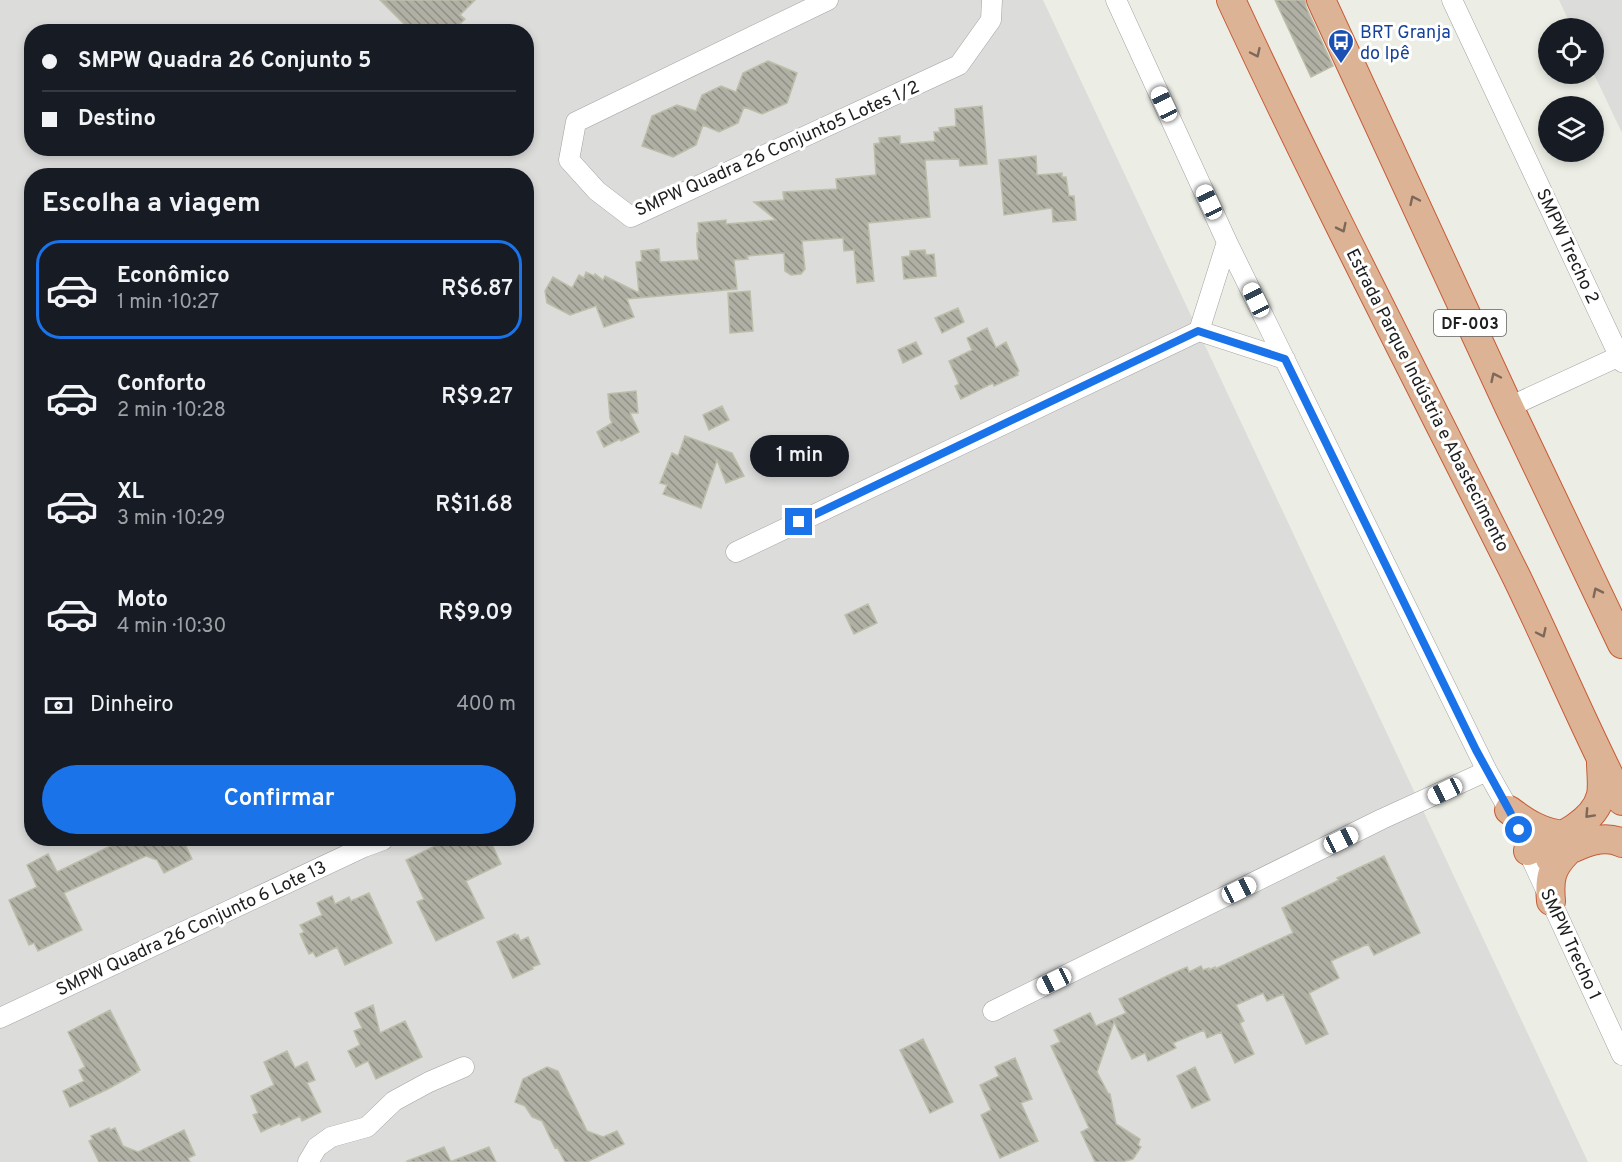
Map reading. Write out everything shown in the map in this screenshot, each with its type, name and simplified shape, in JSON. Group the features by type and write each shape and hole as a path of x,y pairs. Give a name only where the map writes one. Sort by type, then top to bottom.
{"highway":[{"name":"Estrada Parque Indústria e Abastecimento","path":"1231,0 1276,96 1517,580 1622,801"},
{"name":"DF-003","path":"1321,0 1509,407 1622,644"},
{"path":"1551,900 1552,873 1565,844 1588,818 1601,795 1601,760"},
{"path":"1509,810 1535,828 1549,833 1565,844"},
{"path":"1531,859 1565,844 1604,839 1613,839 1622,843"}],"street":[{"name":"SMPW Quadra 26 Conjunto5 Lotes 1/2","path":"828,0 576,122 569,160 597,191 631,217 959,66 991,20 992,0"},
{"name":"SMPW Trecho 1","path":"1116,0 1227,242 1487,771 1509,810 1622,1055"},
{"name":"SMPW Trecho 2","path":"1452,0 1621,358"},
{"path":"1198,331 1227,242"},
{"path":"736,552 1198,331 1285,359"},
{"path":"1509,407 1621,358"},
{"path":"993,1011 1487,771"},
{"name":"SMPW Quadra 26 Conjunto 6 Lote 13","path":"0,1018 370,846"},
{"path":"308,1162 317,1147 331,1137 367,1127 394,1101 464,1067"}],"shaded area":[{"path":"0,0 1043,0 1588,1162 0,1162"},
{"path":"1559,0 1622,0 1622,133 1599,84 1604,84 1604,18 1567,18"}],"building":[{"path":"380,0 475,0 460,15 465,19 460,24 404,24"},
{"path":"1275,0 1305,0 1306,7 1333,66 1311,77"},
{"path":"768,61 797,73 787,103 762,114 744,107 738,123 719,132 703,125 696,145 673,157 642,146 652,116 677,105 696,111 702,95 721,86 736,92 743,73"},
{"path":"982,106 987,164 960,166 959,159 925,160 930,217 868,223 874,281 857,283 854,250 844,251 843,238 802,241 805,269 801,274 791,275 785,271 784,253 747,256 748,259 734,260 737,289 627,299 634,317 604,327 596,306 570,315 547,303 545,291 553,277 572,288 579,275 584,278 586,272 594,276 595,274 603,280 605,276 639,293 636,262 642,261 641,251 659,249 660,262 699,260 698,223 726,220 726,224 776,220 754,202 784,200 783,192 837,189 836,179 876,175 874,144 880,143 879,138 900,136 900,144 935,141 934,132 940,132 939,128 956,126 955,109"},
{"path":"1036,156 1037,175 1062,173 1062,177 1066,177 1069,196 1074,196 1076,220 1053,222 1052,208 1004,215 999,160"},
{"path":"925,250 926,255 934,254 936,276 904,279 902,257 910,256 910,251"},
{"path":"750,291 753,331 730,333 728,293"},
{"path":"958,308 964,322 942,333 935,318"},
{"path":"987,328 996,348 1006,342 1019,371 1018,375 994,386 993,383 961,399 955,386 959,384 949,361 972,350 967,338"},
{"path":"916,342 922,354 903,363 898,350"},
{"path":"636,391 638,413 630,413 639,432 604,447 597,432 612,423 608,394"},
{"path":"722,406 729,420 709,430 703,415"},
{"path":"685,436 732,453 744,476 726,483 717,460 701,508 663,494 667,485 660,483 672,453 678,456"},
{"path":"868,604 877,623 854,634 845,615"},
{"path":"111,846 186,846 192,859 164,873 157,860 146,856 64,893 82,930 38,951 34,943 29,945 9,900 37,887 27,865 48,854 57,872"},
{"path":"435,846 493,846 501,864 466,881 484,918 436,941 417,902 424,899 406,860"},
{"path":"1384,856 1420,933 1374,955 1368,944 1331,961 1339,978 1309,993 1328,1034 1306,1044 1283,994 1267,1001 1263,993 1236,1005 1244,1021 1240,1023 1254,1054 1235,1063 1221,1032 1207,1038 1204,1030 1173,1043 1176,1048 1148,1061 1145,1053 1132,1059 1114,1022 1097,1072 1110,1094 1116,1124 1140,1139 1138,1145 1141,1147 1133,1159 1122,1162 1095,1162 1081,1132 1089,1128 1051,1046 1060,1042 1054,1030 1090,1013 1096,1026 1126,1013 1119,999 1167,976 1187,967 1189,972 1201,966 1203,970 1215,967 1215,969 1293,933 1282,908"},
{"path":"369,893 392,943 345,965 337,947 316,957 313,952 309,954 300,934 304,932 300,925 322,915 317,903 332,896 335,904 349,897 351,901"},
{"path":"515,934 515,936 518,935 520,941 528,937 540,964 513,978 497,942"},
{"path":"373,1005 380,1033 405,1021 422,1057 376,1079 368,1061 356,1067 348,1051 360,1045 354,1031 362,1028 355,1013"},
{"path":"110,1010 140,1070 108,1089 70,1107 63,1091 84,1081 79,1070 85,1067 68,1032"},
{"path":"923,1039 953,1102 930,1113 900,1050"},
{"path":"287,1051 295,1068 307,1062 315,1080 307,1083 321,1112 302,1121 300,1116 261,1132 253,1115 258,1113 251,1096 274,1085 264,1062"},
{"path":"1015,1058 1032,1099 1021,1103 1038,1141 1000,1158 981,1115 991,1110 980,1085 999,1076 995,1067"},
{"path":"547,1067 558,1071 587,1131 603,1137 617,1131 624,1144 587,1162 565,1162 557,1147 555,1148 542,1121 532,1117 525,1106 515,1102 523,1079"},
{"path":"1195,1067 1210,1100 1192,1108 1177,1076"},
{"path":"109,1128 110,1130 115,1128 123,1146 138,1152 184,1130 195,1155 188,1158 190,1162 99,1162 89,1141 93,1139 91,1136"},
{"path":"444,1147 451,1162 407,1161"},
{"path":"489,1147 496,1162 452,1161"}],"place":[{"name":"BRT Granja do Ipê","path":"1341,65"}],"route":[{"path":"799,522 1198,331 1285,359 1476,750 1519,830"}]}
